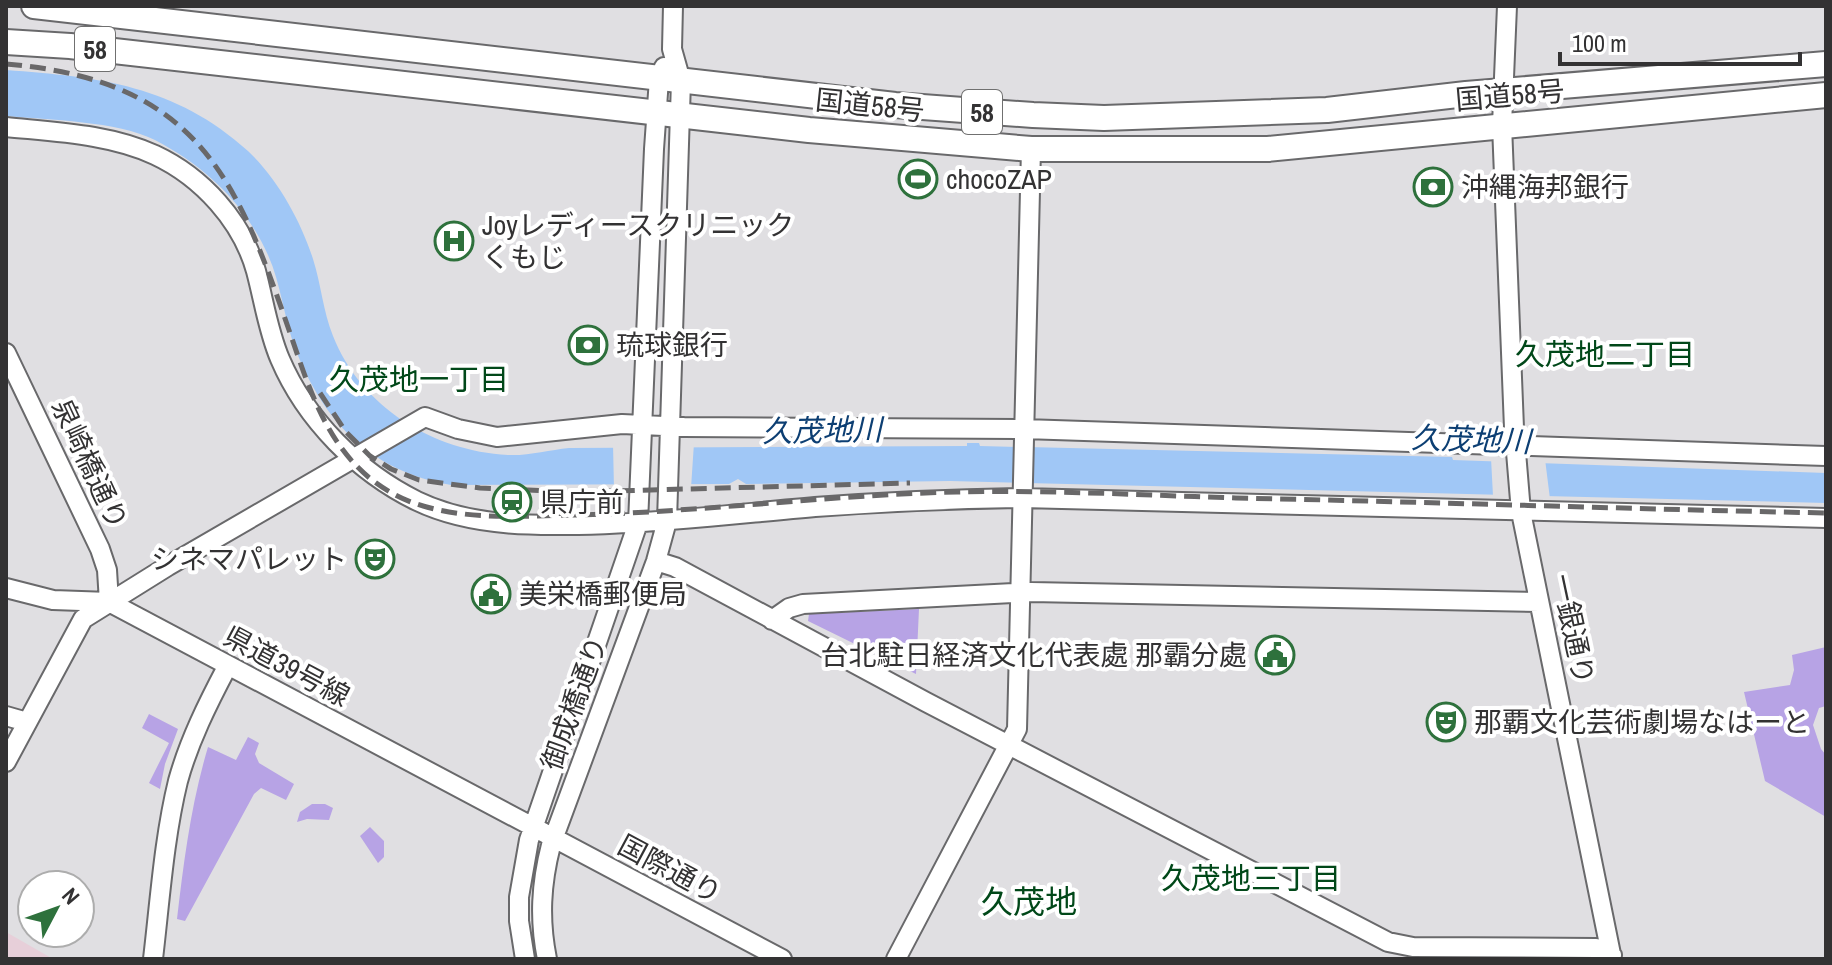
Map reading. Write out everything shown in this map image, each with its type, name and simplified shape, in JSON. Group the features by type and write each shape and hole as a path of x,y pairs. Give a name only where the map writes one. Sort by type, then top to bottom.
{"highway":[{"name":"国道58号","path":"34,6 895,105 1104,118 1327,110 1826,64"},
{"name":"国道58号","path":"6,42 70,46 922,141 1031,149 1268,149 1826,95"}],"street":[{"path":"642,433 668,114 673,6"},
{"name":"一銀通り","path":"1507,6 1502,125 1520,505 1612,957"},
{"path":"668,114 670,434"},
{"path":"6,127 105,140 134,147 156,156 203,187 243,239 256,270 279,358 312,414 337,443 379,477 409,496 454,514 523,525 638,523 1022,492 1520,505 1826,518"},
{"path":"896,959 1017,729 1031,149"},
{"name":"泉崎橋通り","path":"6,353 100,549 107,570 109,602"},
{"path":"6,762 83,619 425,417 458,429 497,437 622,424 642,433 670,434 1023,435 1516,452 1826,456"},
{"name":"御成橋通り","path":"525,959 519,897 523,864 532,827 638,523 642,433"},
{"name":"御成橋通り","path":"547,959 541,921 542,888 553,839 656,561 667,521 670,434"},
{"path":"656,561 675,567 1388,942 1413,947 1596,948 1612,957"},
{"name":"県道39号線","path":"6,588 53,600 109,602 532,827"},
{"path":"772,620 789,608 803,604 1020,592 1539,602"},
{"path":"153,959 166,851 179,779 198,727 227,667"},
{"path":"6,716 27,722"},
{"name":"国際通り","path":"532,827 782,959"}],"shaded area":[{"path":"919,609 916,674 808,621 809,614"},
{"path":"1826,647 1826,706 1819,708 1813,725 1826,755 1826,817 1765,781 1744,692 1790,685 1794,670 1792,655"},
{"path":"149,714 178,729 160,789 149,783 169,743 142,728"},
{"path":"248,737 259,743 255,754 259,763 294,784 286,800 261,788 254,794 185,921 177,919 185,854 208,747 236,760"},
{"path":"312,804 325,804 333,808 329,820 297,822 300,812"},
{"path":"370,827 384,841 384,857 378,863 360,836"},
{"path":"6,932 16,938 16,949 36,949 53,959 6,959"}],"water":[{"path":"6,70 104,81 164,98 192,111 248,151 269,174 295,215 313,259 333,336 345,361 362,384 403,421 453,445 480,452 516,455 569,448 967,446 967,443 979,443 980,446 1452,457 1453,460 1826,473 1826,503 950,481 746,484 738,479 729,484 451,485 397,468 374,455 336,421 320,399 295,348 276,278 259,236 235,203 207,174 155,140 122,129 82,122 6,116"}],"pier":[{"path":"694,443 691,488 614,489 613,444"},
{"path":"1491,458 1545,459 1550,499 1493,496"}],"railway":[{"path":"6,64 75,75 130,94 173,121 207,155 235,197 258,246 308,384 339,445 370,478 389,491 430,508 471,515 575,515 909,494 1027,492 1826,513"},
{"path":"320,393 346,432 370,456 391,469 419,480 480,488 575,492 910,483"}],"place":[{"name":"chocoZAP","path":"918,179"},
{"name":"沖縄海邦銀行","path":"1433,187"},
{"name":"Joyレディースクリニック くもじ","path":"454,241"},
{"name":"琉球銀行","path":"588,345"},
{"name":"県庁前","path":"512,502"},
{"name":"シネマパレット","path":"375,559"},
{"name":"美栄橋郵便局","path":"491,594"},
{"name":"台北駐日経済文化代表處 那霸分處","path":"1275,655"},
{"name":"那覇文化芸術劇場なはーと","path":"1446,722"}],"district":[{"name":"久茂地二丁目","path":"1605,354"},
{"name":"久茂地一丁目","path":"419,379"},
{"name":"久茂地三丁目","path":"1251,878"},
{"name":"久茂地","path":"1029,901"}],"water label":[{"name":"久茂地川","path":"822,430"},
{"name":"久茂地川","path":"1471,439"}]}
